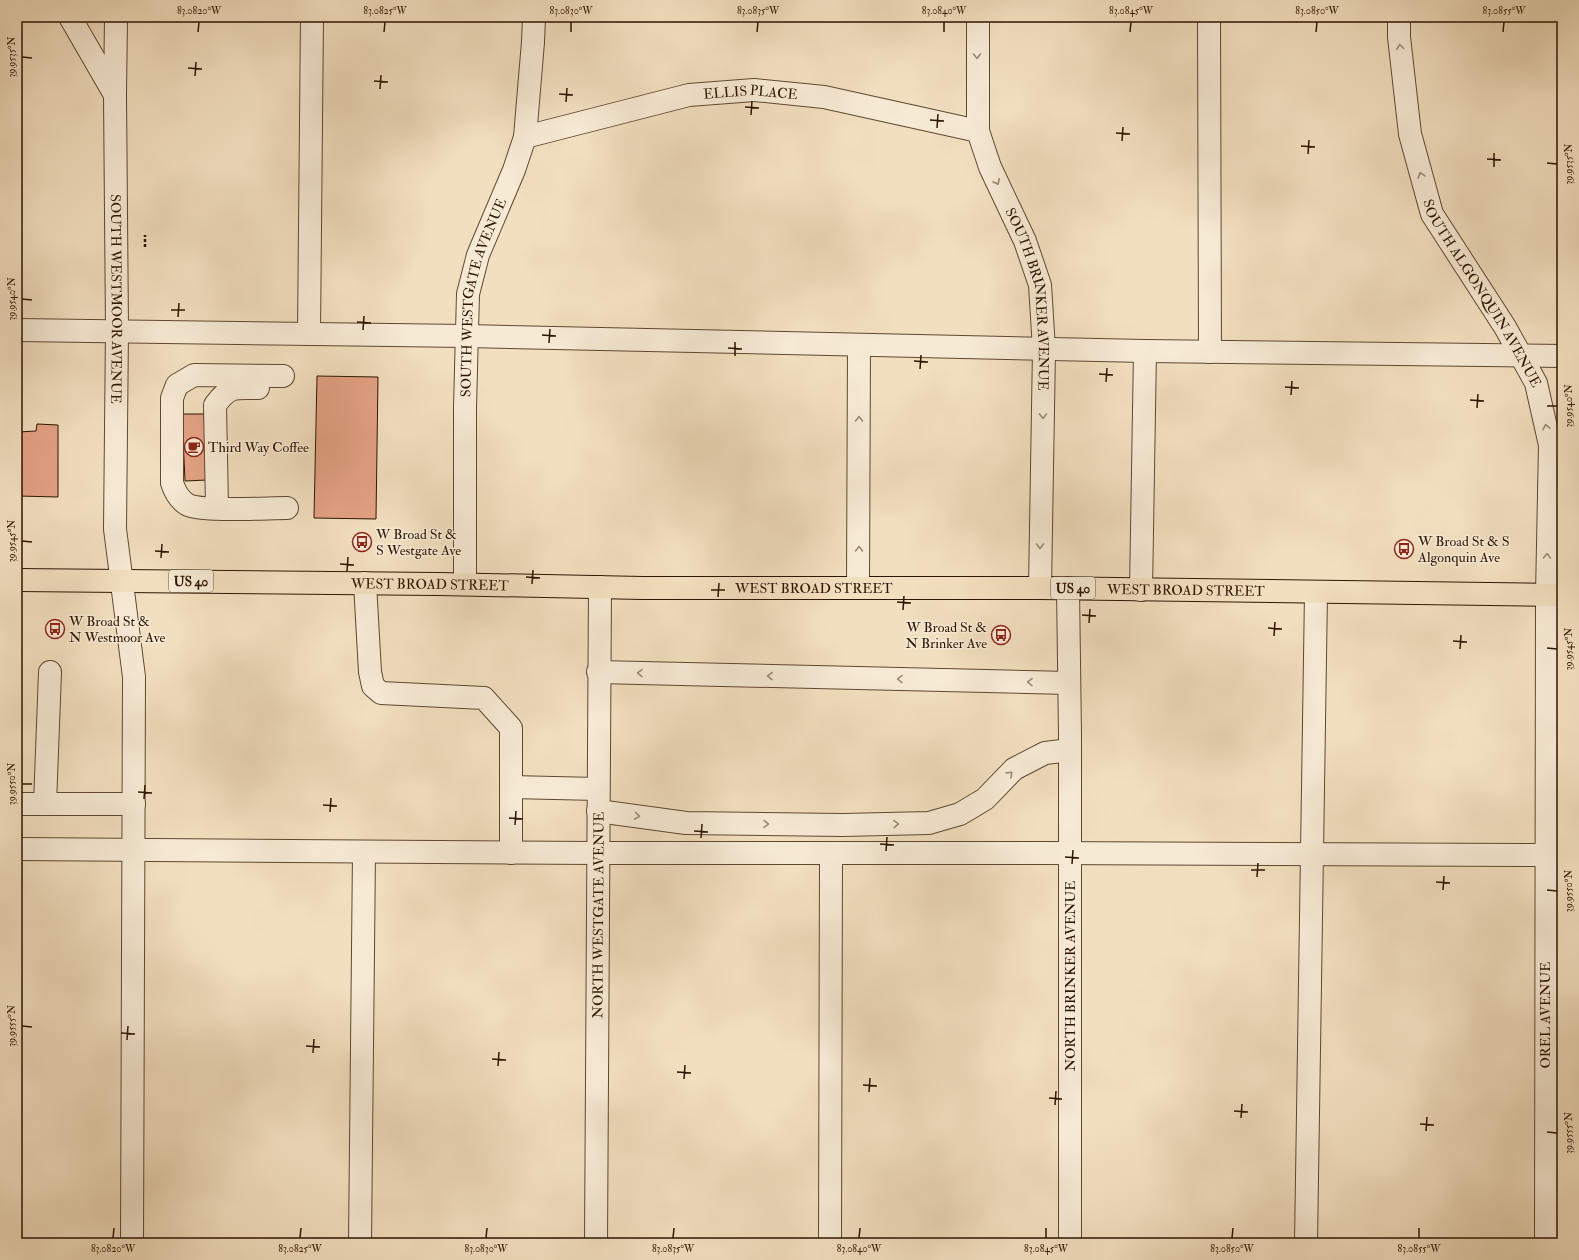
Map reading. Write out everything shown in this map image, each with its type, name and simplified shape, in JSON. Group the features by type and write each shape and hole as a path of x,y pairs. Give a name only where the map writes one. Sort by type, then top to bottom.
{"main road":[{"name":"WEST BROAD STREET","path":"17,580 465,584 600,587 1068,588 1316,593 1554,595"}],"street":[{"path":"70,17 115,95"},
{"name":"SOUTH WESTMOOR AVENUE","path":"116,17 115,95 117,330 115,529 123,580 134,677 132,1243"},
{"path":"310,334 312,17"},
{"name":"SOUTH WESTGATE AVENUE","path":"465,584 468,294 478,255 514,170 525,137 534,42 534,17"},
{"name":"SOUTH BRINKER AVENUE","path":"978,17 978,131 990,167 1025,241 1040,285 1044,349 1040,588"},
{"path":"1209,17 1210,352"},
{"name":"SOUTH ALGONQUIN AVENUE","path":"1399,17 1399,37 1410,134 1432,214 1521,356 1536,383 1550,445 1554,595"},
{"name":"ELLIS PLACE","path":"525,137 689,95 754,90 824,97 978,131"},
{"path":"17,330 117,330 467,336 1145,351 1562,356"},
{"path":"858,588 859,345"},
{"path":"1141,590 1145,351"},
{"path":"217,508 215,405 225,392 236,388 283,382 194,375 176,385 172,398 172,483 177,495 188,504 202,507 217,508 287,508"},
{"path":"365,583 370,672 373,686 381,693 484,698 511,728 511,853"},
{"name":"NORTH WESTGATE AVENUE","path":"596,1243 598,672 600,587"},
{"name":"NORTH BRINKER AVENUE","path":"1068,588 1070,750 1070,1243"},
{"path":"1306,1243 1316,593"},
{"name":"OREL AVENUE","path":"1546,1243 1554,926 1546,855 1555,774 1554,595"},
{"path":"45,804 50,672"},
{"path":"598,672 1069,683"},
{"path":"598,811 686,823 843,826 929,823 960,814 985,799 1014,769 1044,753 1070,750"},
{"path":"511,787 598,790"},
{"path":"17,804 134,804"},
{"path":"17,849 511,853 1546,855"},
{"path":"360,1243 364,852"},
{"path":"830,1243 831,853"}],"building":[{"path":"317,376 378,377 376,519 314,518"},
{"name":"Third Way Coffee","path":"182,414 204,414 207,480 185,481"},
{"path":"37,424 58,425 58,497 18,496 18,432 36,431"}],"place":[{"name":"Third Way Coffee","path":"194,447"},
{"name":"W Broad St & S Westgate Ave","path":"362,542"},
{"name":"W Broad St & S Algonquin Ave","path":"1404,549"},
{"name":"W Broad St & N Westmoor Ave","path":"55,629"},
{"name":"W Broad St & N Brinker Ave","path":"1001,635"}]}
